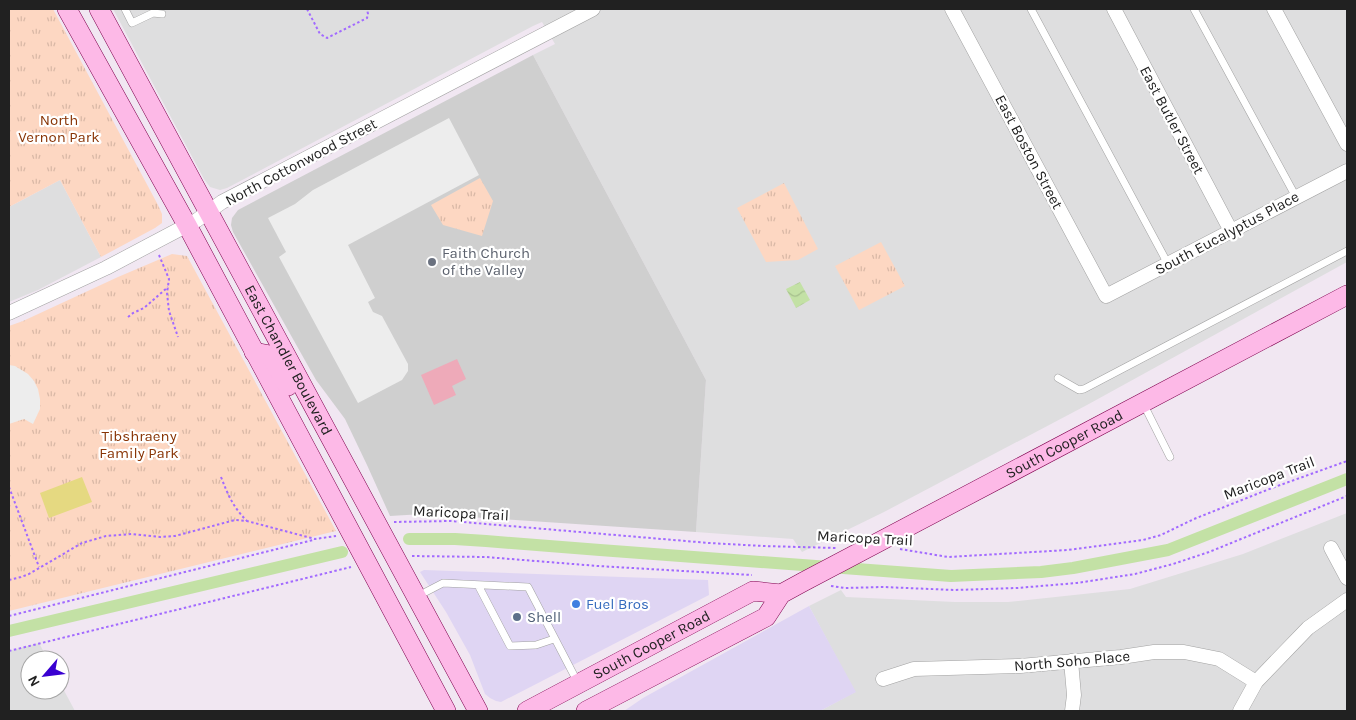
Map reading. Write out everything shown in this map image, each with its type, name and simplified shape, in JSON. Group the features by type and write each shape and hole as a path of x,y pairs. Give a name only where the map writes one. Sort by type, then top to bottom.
{"main road":[{"name":"East Chandler Boulevard","path":"67,9 187,225 354,540 357,563 446,711"},
{"name":"East Chandler Boulevard","path":"99,9 317,413 388,526 395,557 478,711"},
{"name":"South Cooper Road","path":"527,711 753,592 781,594 823,579 859,552 1347,295"},
{"path":"254,352 270,355 297,403 304,411 312,414 317,413"},
{"name":"South Cooper Road","path":"586,711 766,617 781,594"}],"street":[{"name":"North Cottonwood Street","path":"9,313 106,268 209,213 228,199 594,9"},
{"name":"East Boston Street","path":"952,9 1106,296"},
{"name":"East Butler Street","path":"1114,9 1231,231"},
{"path":"1274,9 1347,144"},
{"name":"South Eucalyptus Place","path":"1106,296 1347,171"},
{"path":"1331,548 1347,578"},
{"path":"1240,711 1256,682 1308,628 1347,600"},
{"name":"North Soho Place","path":"883,679 914,669 1020,666 1154,652 1184,652 1219,659 1256,682"},
{"path":"1070,661 1074,694 1072,711"}],"lane":[{"path":"125,9 132,23 153,13 162,14"},
{"path":"1031,9 1168,264"},
{"path":"1194,9 1296,197"},
{"path":"1058,378 1079,390 1084,389 1347,251"},
{"path":"1143,403 1170,457"},
{"path":"417,597 443,583 528,587 578,684"},
{"path":"478,585 510,646 536,645 554,639"}],"path":[{"path":"307,9 320,34 326,38 367,18 367,9"},
{"path":"153,243 164,265 168,280 169,310 178,337"},
{"path":"128,317 144,308 168,287"},
{"name":"Maricopa Trail","path":"901,549 948,557 1068,550 1143,540 1161,535 1194,519 1272,488 1347,461"},
{"path":"221,477 230,501 247,521"},
{"path":"9,487 39,567"},
{"path":"823,579 845,588 883,587 954,590 1077,584 1135,574 1174,564 1209,552 1347,496"},
{"path":"9,580 21,577 82,543 106,536 132,534 160,537 174,536 235,520 247,521 315,539"},
{"name":"Maricopa Trail","path":"388,526 451,521 709,543 838,548"},
{"path":"9,616 315,539 332,537"},
{"path":"395,557 414,555 486,557 758,576"},
{"path":"9,650 357,563"}],"shaded area":[{"path":"113,9 1347,9 1347,262 1087,405 884,512 802,552 793,539 696,532 706,380 533,55 555,44 542,22 220,190 210,187 204,179"},
{"path":"533,55 706,380 696,532 423,514 390,516 345,419 316,380 233,232 232,218 238,210"},
{"path":"449,118 479,175 348,245 375,298 368,302 373,312 382,316 408,364 408,371 402,380 358,403 279,257 286,252 268,218 295,204 313,190"},
{"path":"60,180 101,257 38,290 9,302 9,207"},
{"path":"457,359 466,379 452,386 456,395 434,405 421,375"},
{"path":"9,365 15,366 28,374 38,389 40,409 33,424 24,419 9,424"},
{"path":"82,477 92,502 49,518 40,493"},
{"path":"1347,513 1347,711 820,711 855,692 809,606 841,590 846,597 955,602 1008,602 1130,589 1243,554"},
{"path":"424,570 708,580 709,595 501,702 485,694 470,655 446,612 420,572"},
{"path":"809,606 856,692 820,711 624,711 643,698"},
{"path":"39,643 43,650 20,650 20,700 69,700 75,711 9,711 9,651"}],"green space":[{"name":"North Vernon Park","path":"9,9 53,9 162,214 162,223 155,228 101,257 60,180 9,207"},
{"path":"480,178 493,201 482,236 443,225 431,205"},
{"path":"784,183 818,249 798,260 766,262 737,208"},
{"path":"881,242 905,286 859,310 835,266"},
{"name":"Tibshraeny Family Park","path":"172,254 187,256 336,531 9,611 9,326"}],"water":[{"path":"800,282 810,300 796,308 786,289"}],"waterway":[{"path":"409,539 486,541 951,576 1041,572 1073,568 1168,550 1347,479"},
{"path":"9,631 342,552"}],"place":[{"name":"Faith Church of the Valley","path":"432,262"},
{"name":"Fuel Bros","path":"576,604"},
{"name":"Shell","path":"517,617"}]}
